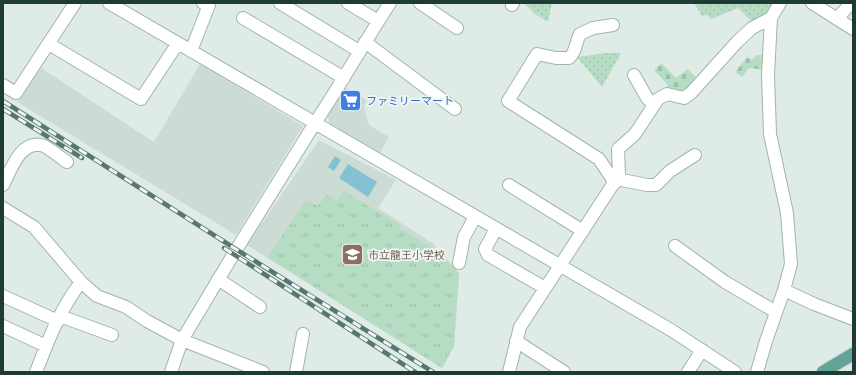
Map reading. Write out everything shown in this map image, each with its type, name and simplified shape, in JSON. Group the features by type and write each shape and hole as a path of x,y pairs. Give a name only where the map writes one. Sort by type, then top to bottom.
{"main road":[{"path":"823,372 853,354"}],"street":[{"path":"3,85 16,94 75,3"},
{"path":"109,3 671,330 735,372"},
{"path":"191,50 209,5 203,3"},
{"path":"280,3 362,46 455,109"},
{"path":"348,3 378,21"},
{"path":"171,372 182,340 218,279 390,3"},
{"path":"420,3 457,28"},
{"path":"757,372 791,264 786,213 770,134 768,75 771,18 780,3"},
{"path":"812,3 853,29"},
{"path":"837,19 851,3"},
{"path":"243,18 344,78"},
{"path":"509,372 520,327 619,175 618,149 635,134 658,99 667,94 684,98 752,28 771,18"},
{"path":"613,25 594,28 580,34 577,38 576,49 569,58 556,58 537,54 508,101 599,159 616,181 656,185 670,171 695,155"},
{"path":"49,44 141,99 178,43"},
{"path":"634,75 647,98 654,105"},
{"path":"3,185 22,150 30,146 42,145 67,162"},
{"path":"509,185 583,231"},
{"path":"3,208 34,227 80,282 97,296 126,307 147,321 182,340 263,372"},
{"path":"459,263 464,237 475,217"},
{"path":"496,229 485,249 488,254 545,288"},
{"path":"675,246 725,282 776,312"},
{"path":"218,279 260,306"},
{"path":"36,372 59,319 80,282"},
{"path":"784,290 814,304 853,319"},
{"path":"3,296 59,319 112,335"},
{"path":"3,326 46,346"},
{"path":"296,372 303,334"},
{"path":"516,341 564,372"},
{"path":"688,372 702,350"}],"shaded area":[{"path":"200,64 303,126 236,235 17,102 41,68 154,142"},
{"path":"344,87 367,100 364,106 369,125 389,137 380,153 330,124 327,114"},
{"name":"市立龍王小学校","path":"319,140 396,180 378,208 434,244 439,253 446,257 459,274 454,346 442,368 247,245"}],"green space":[{"path":"524,3 552,3 548,22 535,14"},
{"path":"694,3 774,3 768,15 754,24 738,8 711,19 706,15 702,16"},
{"path":"606,53 621,53 602,87 577,57"},
{"path":"757,55 763,55 764,70 749,68 742,77 735,72 747,57 751,60"},
{"path":"661,63 676,78 688,69 700,81 683,96 666,89 668,85 654,70"},
{"name":"市立龍王小学校","path":"344,191 400,225 400,228 436,250 437,254 449,263 459,274 454,346 442,368 267,257 306,200 318,206 326,195 337,200"}],"water":[{"path":"335,156 341,160 334,171 328,167"},
{"path":"348,164 377,182 368,197 339,178"}],"railway":[{"path":"3,101 433,372"},
{"path":"3,109 82,158"},
{"path":"224,248 415,372"}],"place":[{"name":"ファミリーマート","path":"351,101"},
{"name":"市立龍王小学校","path":"353,255"}]}
